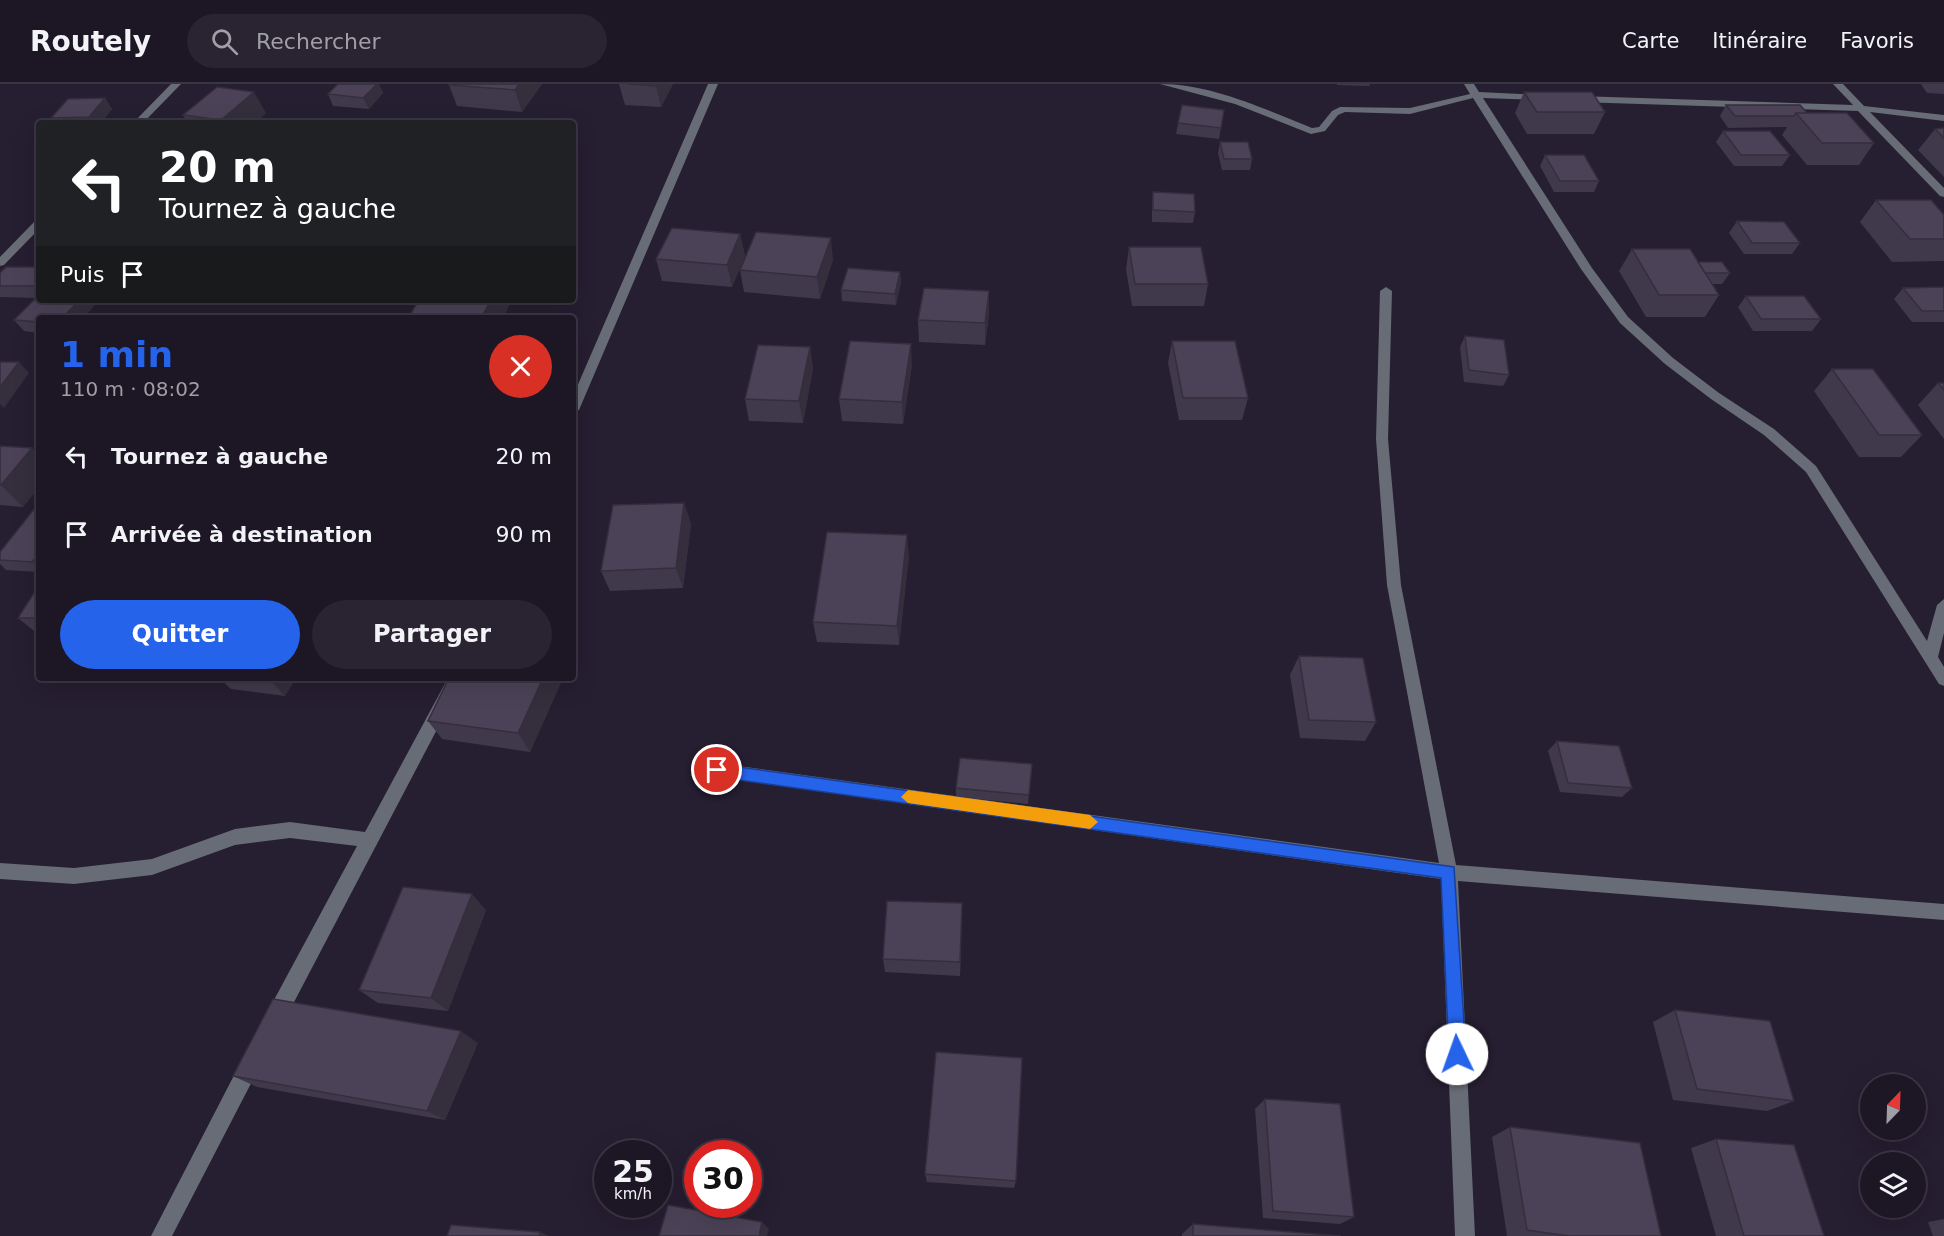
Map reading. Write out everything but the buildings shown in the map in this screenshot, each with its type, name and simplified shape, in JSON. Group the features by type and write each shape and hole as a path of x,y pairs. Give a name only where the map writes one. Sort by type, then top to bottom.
{"street":[{"path":"141,120 176,84"},
{"path":"576,404 713,84"},
{"path":"1165,84 1238,102 1311,131 1322,129 1332,116 1343,109 1410,111 1473,90 1557,98"},
{"path":"1838,84 1944,194"},
{"path":"1473,90 1587,269 1624,320 1669,361 1715,396 1769,432 1811,469 1944,680"},
{"path":"1569,98 1860,108 1944,118"},
{"path":"0,263 36,226"},
{"path":"1386,291 1382,439 1394,585 1449,872 1465,1236"},
{"path":"1930,658 1944,605"},
{"path":"161,1236 367,840 454,681"},
{"path":"717,770 1449,872 1944,912"},
{"path":"0,870 74,876 152,867 236,837 290,830 367,840"}],"slow traffic":[{"path":"908,797 1090,822"}],"route":[{"path":"717,770 1449,872 1457,1054"}]}
